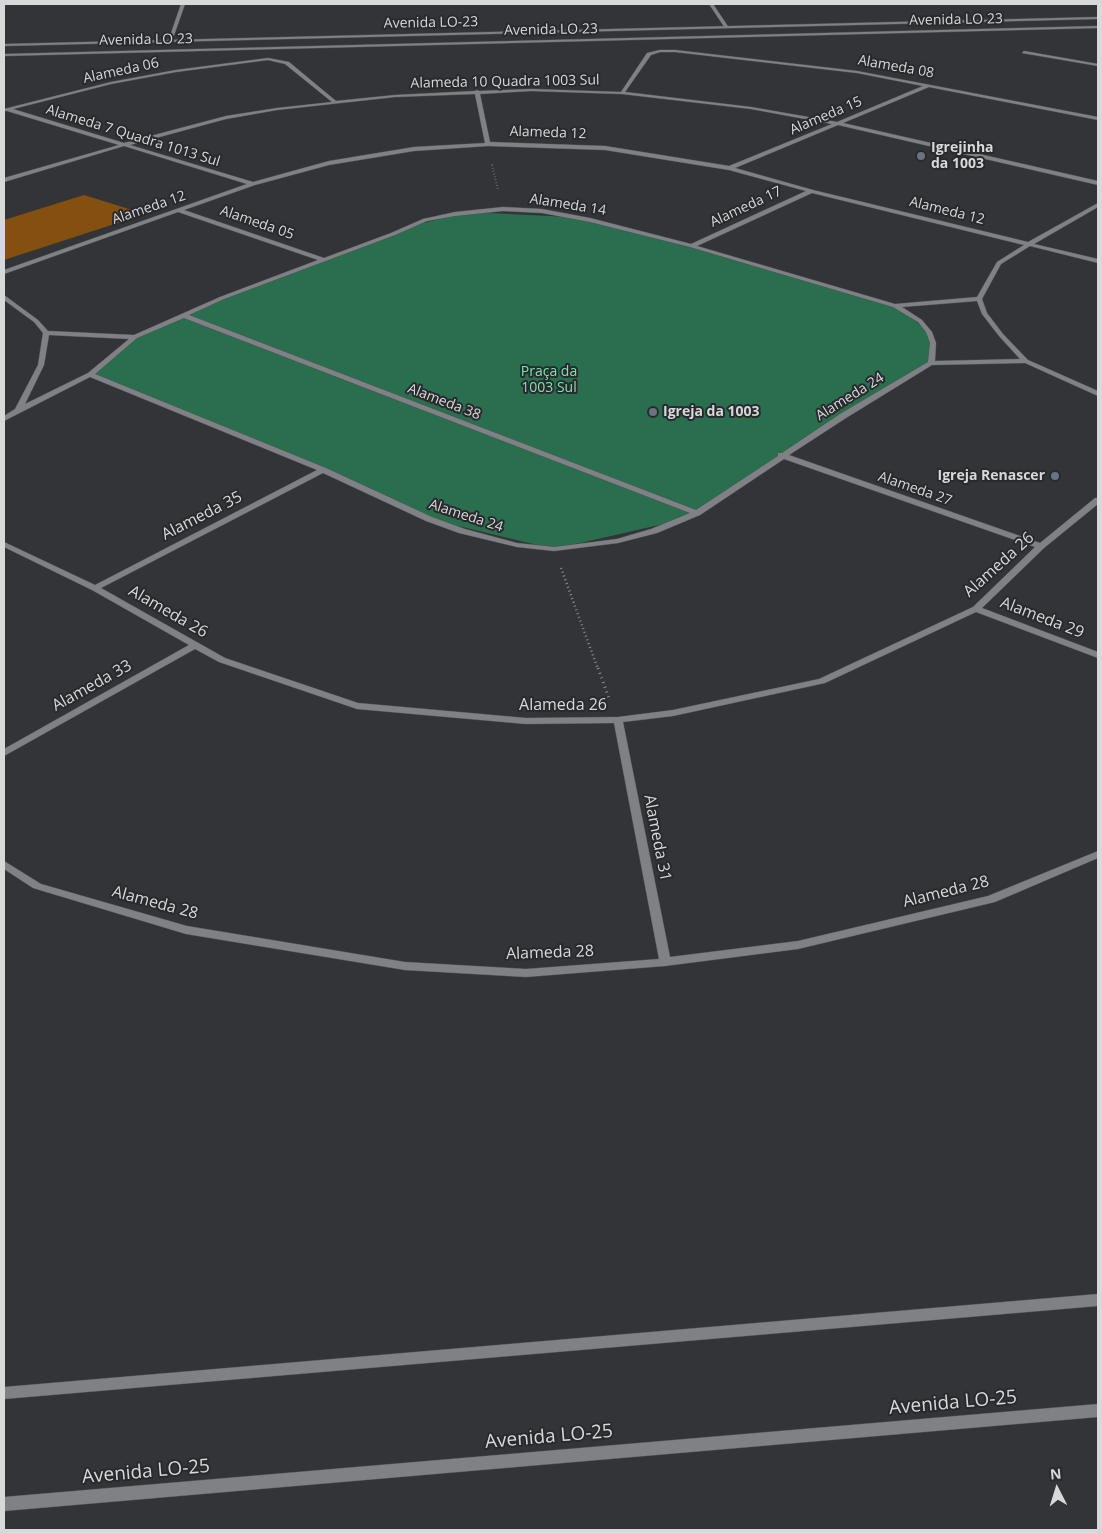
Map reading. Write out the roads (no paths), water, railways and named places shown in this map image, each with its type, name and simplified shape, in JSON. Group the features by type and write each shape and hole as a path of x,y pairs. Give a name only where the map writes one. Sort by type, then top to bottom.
{"street":[{"path":"170,41 183,4"},
{"path":"711,4 727,27"},
{"name":"Avenida LO-23","path":"4,45 1098,18"},
{"name":"Avenida LO 23","path":"4,55 1098,27"},
{"name":"Alameda 08","path":"622,93 649,54 667,50 801,64 930,84 1098,118"},
{"path":"1024,52 1098,65"},
{"name":"Alameda 06","path":"5,109 112,83 243,61 268,59 287,63 334,101"},
{"name":"Alameda 15","path":"730,168 930,84"},
{"name":"Alameda 10 Quadra 1003 Sul","path":"4,180 123,145 226,118 334,101 433,93 531,90 622,93 751,108 837,124 1098,183"},
{"path":"477,91 488,144"},
{"name":"Alameda 7 Quadra 1013 Sul","path":"5,109 253,184"},
{"name":"Alameda 12","path":"4,272 253,184 329,163 414,149 488,144 605,148 730,168 811,191 1098,261"},
{"name":"Alameda 17","path":"692,246 811,191"},
{"path":"1098,205 1000,263 979,299 984,313 1000,335 1026,361 1098,394"},
{"name":"Alameda 14","path":"90,374 136,337 222,298 426,220 454,214 503,209 542,211 590,220 692,246 895,306 920,322 929,332 933,343 931,363"},
{"name":"Alameda 05","path":"180,211 325,260"},
{"path":"4,297 36,321 46,333 41,365 18,410"},
{"path":"895,306 979,299"},
{"name":"Alameda 38","path":"183,315 696,513"},
{"name":"Alameda 14","path":"46,333 136,337"},
{"path":"931,363 1026,361"},
{"name":"Alameda 24","path":"90,374 323,470 429,519 462,531 517,545 554,549 618,541 654,531 696,513 781,456 931,363"},
{"path":"4,419 90,374"},
{"name":"Alameda 27","path":"781,456 1041,546"},
{"name":"Alameda 35","path":"95,588 323,470"},
{"name":"Alameda 26","path":"4,544 95,588 222,660 357,706 526,721 618,720 673,713 822,681 976,609 1041,546 1098,500"},
{"name":"Alameda 29","path":"976,609 1098,655"},
{"name":"Alameda 33","path":"4,753 195,645"},
{"name":"Alameda 31","path":"618,720 665,962"},
{"name":"Alameda 28","path":"4,864 37,886 186,930 406,966 526,972 665,962 798,945 992,899 1098,854"},
{"path":"4,1393 1098,1300"},
{"name":"Avenida LO-25","path":"4,1504 1098,1410"}],"place":[{"name":"Igrejinha da 1003","path":"921,156"},
{"name":"Igreja da 1003","path":"653,412"},
{"name":"Igreja Renascer","path":"1055,476"}],"park label":[{"name":"Praça da 1003 Sul","path":"549,380"}]}
